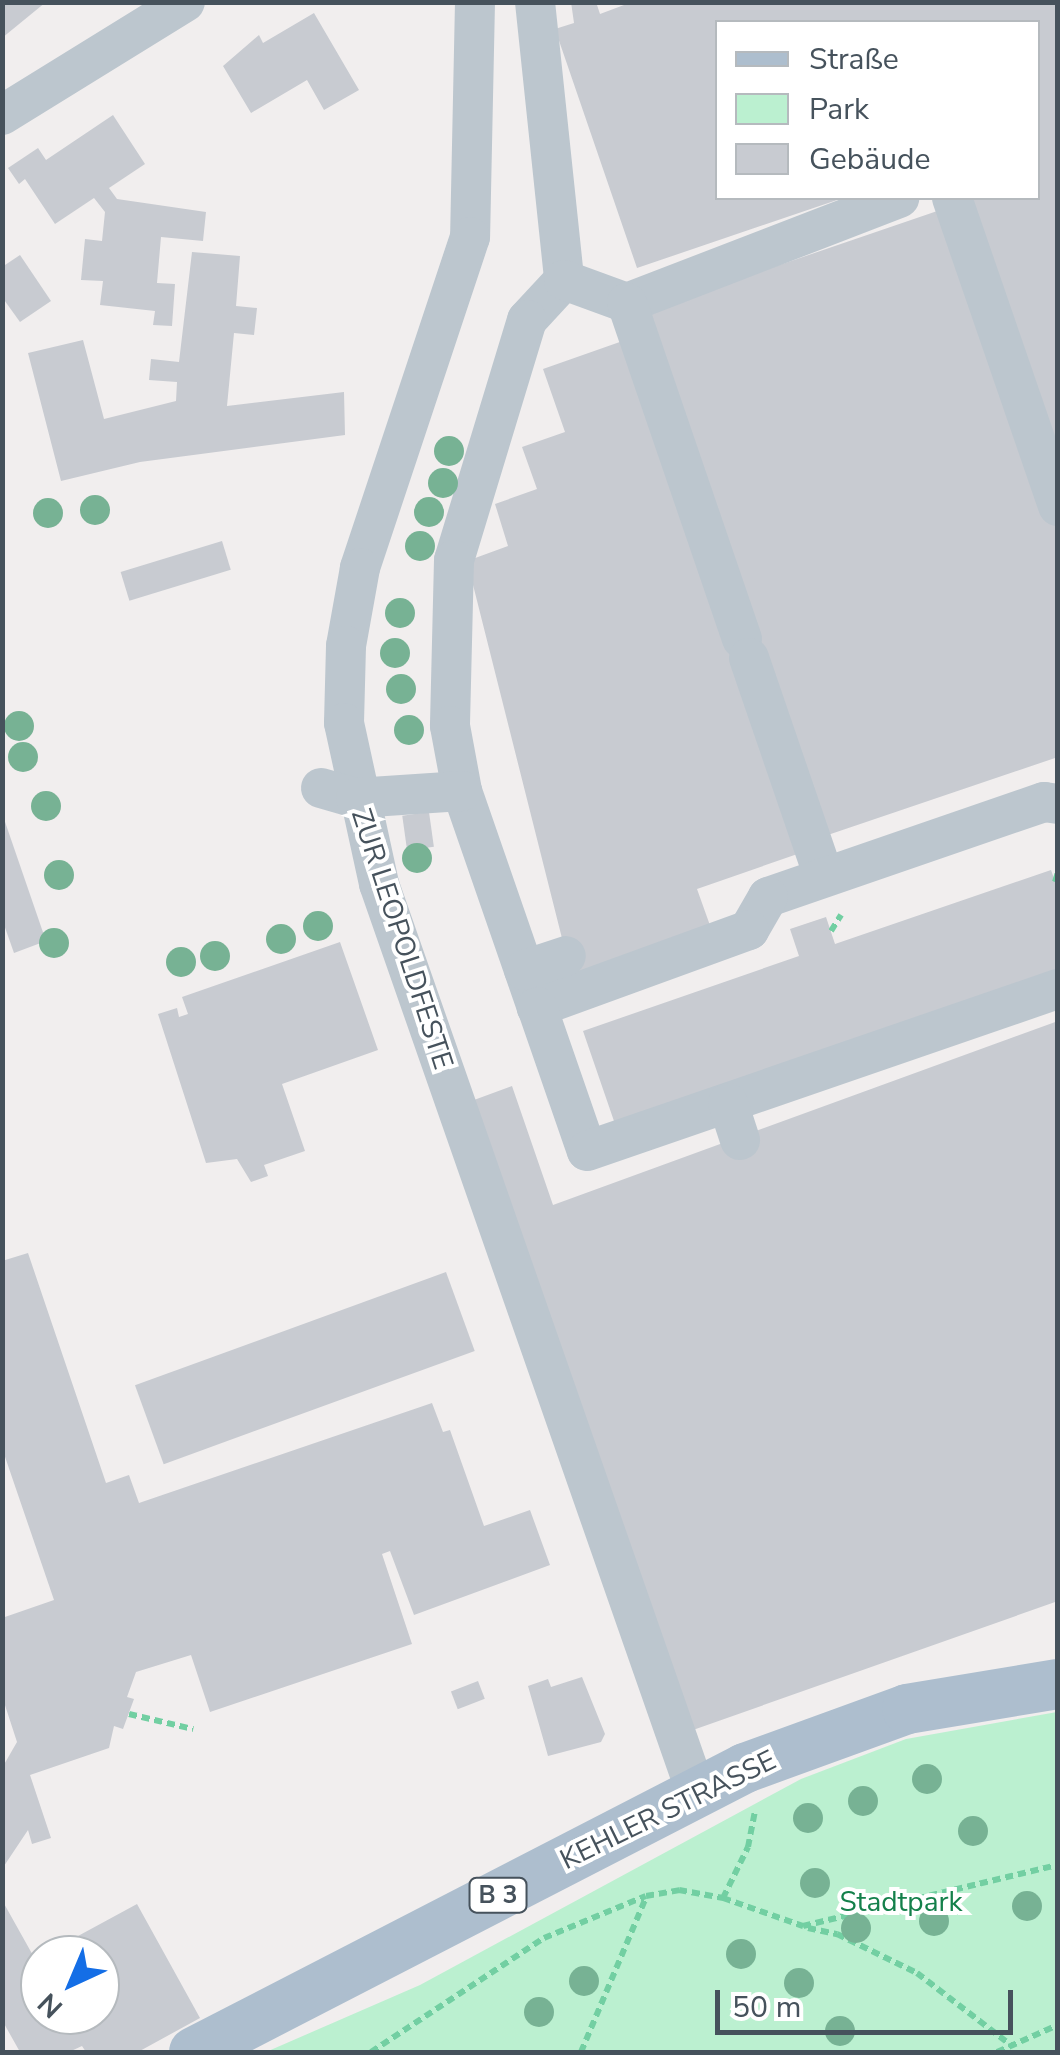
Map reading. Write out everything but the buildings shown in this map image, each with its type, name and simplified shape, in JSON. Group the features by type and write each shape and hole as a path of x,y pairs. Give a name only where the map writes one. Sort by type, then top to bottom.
{"main road":[{"name":"KEHLER STRASSE","path":"194,2052 745,1768 907,1709 1058,1684"}],"street":[{"path":"2,114 185,2"},
{"name":"ZUR LEOPOLDFESTE","path":"474,2 470,237 360,568 346,646 338,793 379,884 696,1792"},
{"path":"535,2 564,280 528,320 454,560 450,726 462,791 587,1152 734,1121 1058,990"},
{"path":"564,280 628,303 893,200"},
{"path":"953,200 1058,506"},
{"path":"628,303 824,877"},
{"path":"338,793 462,791"},
{"path":"531,988 748,930 768,898 1044,802 1058,804"},
{"path":"531,988 566,956"}],"path":[{"path":"1055,882 1058,872"},
{"path":"129,1714 193,1729"},
{"path":"723,1898 754,1827 745,1768"},
{"path":"803,1926 1058,1865"},
{"path":"371,2052 544,1938 646,1896 680,1890 723,1898 837,1934 917,1973 1012,2046"},
{"path":"581,2052 646,1896"},
{"path":"998,2052 1058,2025"}],"green space":[{"name":"Stadtpark","path":"1057,1712 1057,2052 266,2052 420,1985 801,1779 906,1739"}]}
